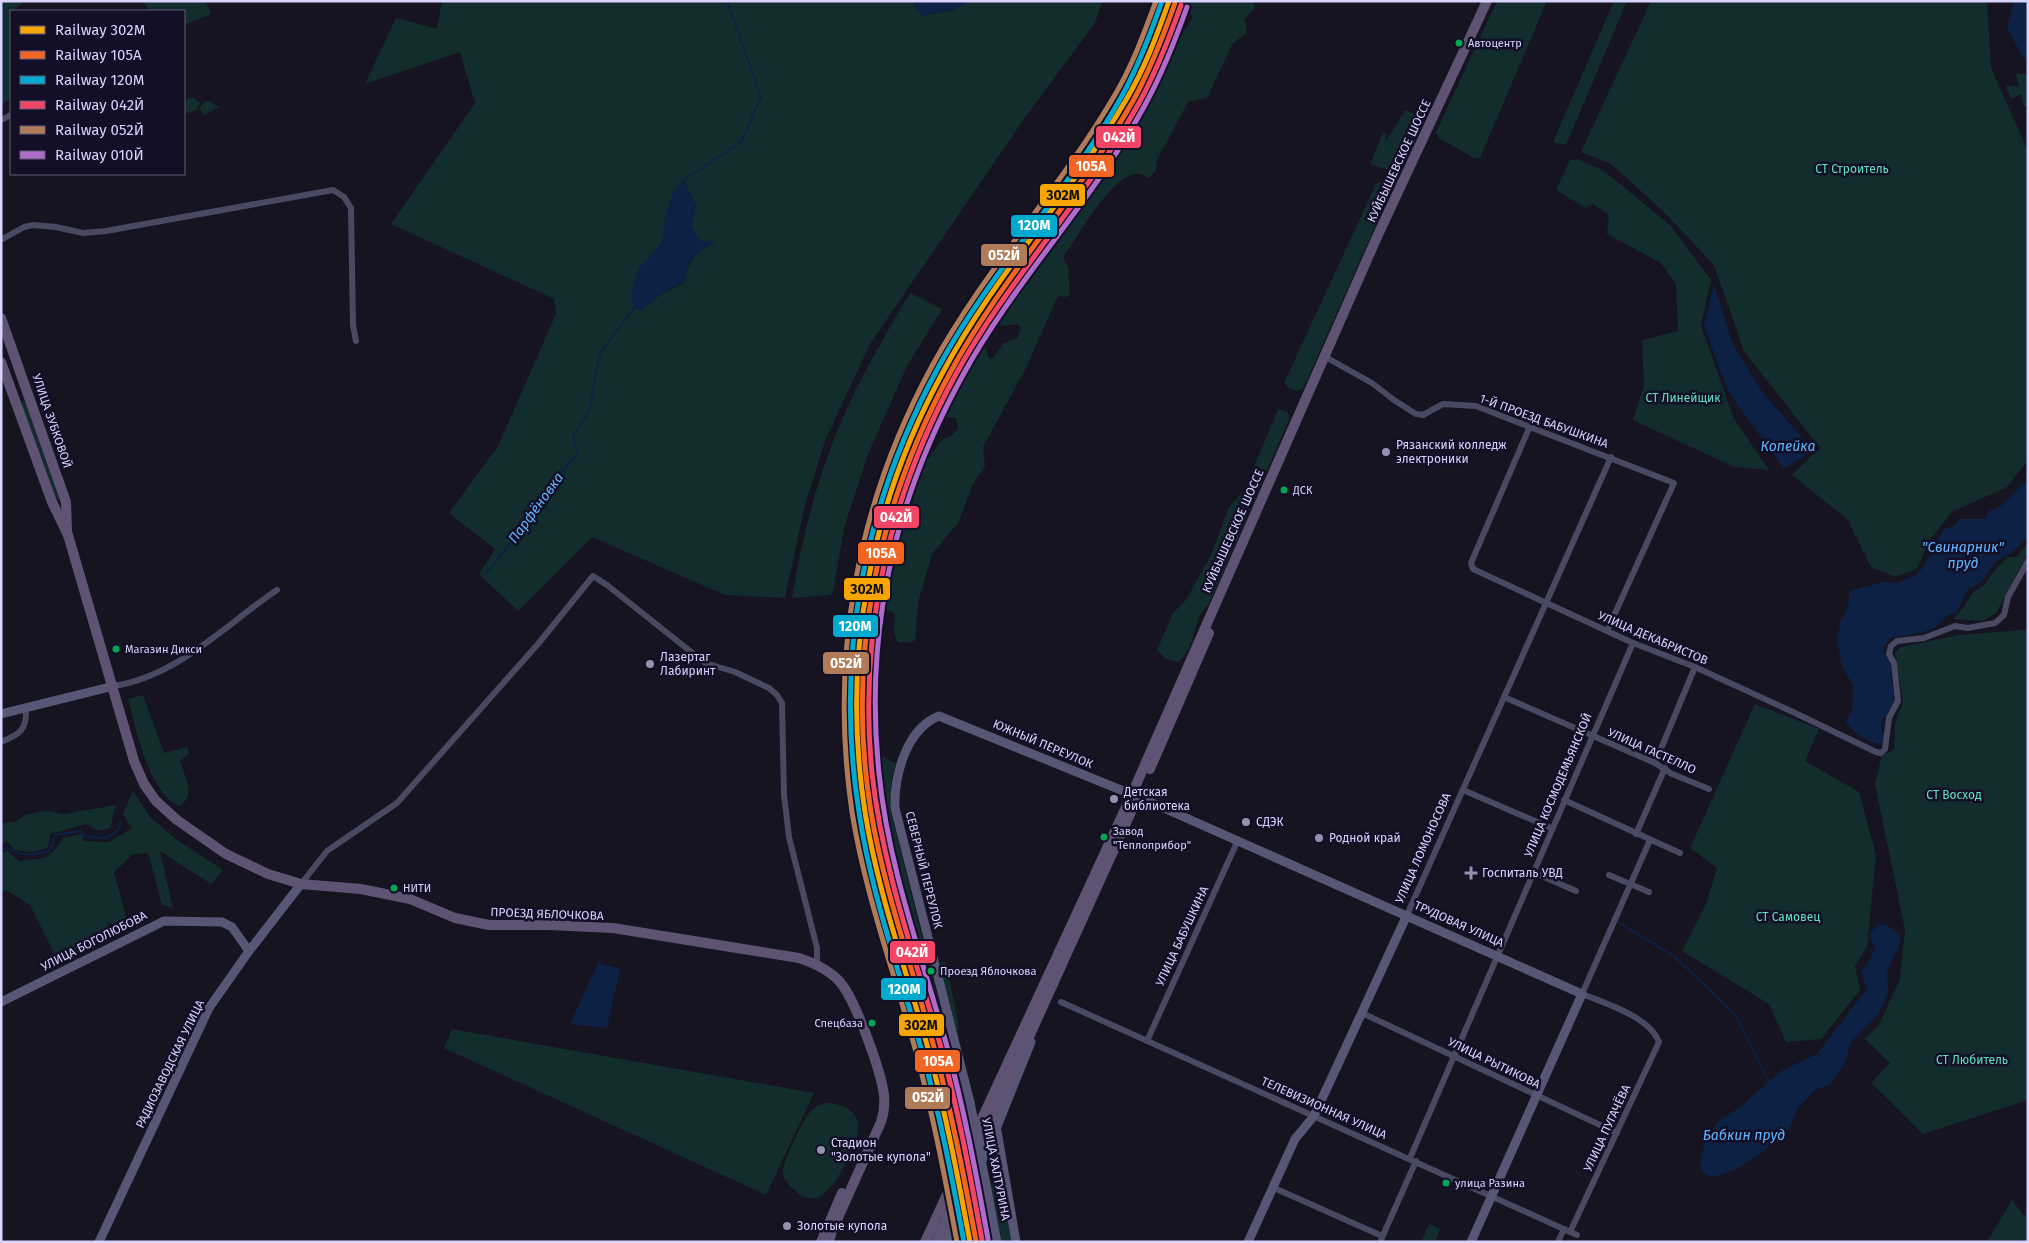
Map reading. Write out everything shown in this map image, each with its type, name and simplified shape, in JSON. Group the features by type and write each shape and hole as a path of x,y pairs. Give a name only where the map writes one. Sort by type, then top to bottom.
{"main road":[{"name":"КУЙБЫШЕВСКОЕ ШОССЕ","path":"1008,1074 1045,1004 1373,246 1486,1"},
{"name":"КУЙБЫШЕВСКОЕ ШОССЕ","path":"1008,1074 1135,795 1329,359 1494,1"},
{"name":"УЛИЦА ЗУБКОВОЙ","path":"1,318 20,367 66,502 68,535"},
{"name":"УЛИЦА ЗУБКОВОЙ","path":"1,362 52,502 68,535 114,686"},
{"path":"5,372 20,367"},
{"path":"11,390 18,394 24,391 26,384"},
{"path":"18,405 20,399 25,396 31,399"},
{"path":"52,502 58,508 64,507 66,502"},
{"name":"ПРОЕЗД ЯБЛОЧКОВА","path":"114,686 134,761 144,784 156,801 177,820 226,854 268,874 301,884 361,889 410,899 455,918 488,925 613,928 798,958 817,965"},
{"path":"817,965 841,992 848,1006 874,1078 878,1103 873,1126 823,1241"},
{"path":"926,1241 1008,1074"},
{"path":"936,1242 1008,1074"}],"street":[{"path":"1,240 24,227 56,227 83,233 106,231 333,190 344,197 351,208 353,325 356,341"},
{"name":"1-Й ПРОЕЗД БАБУШКИНА","path":"1329,359 1372,383 1416,414 1423,415 1443,404 1476,406 1674,483 1607,631"},
{"name":"УЛИЦА ДЕКАБРИСТОВ","path":"1530,426 1471,563 1473,569 1633,643 1696,667 1793,712 1828,731 1837,732 1876,752 1881,752 1885,749 1889,718 1898,701 1894,663 1889,654 1891,646 1897,641 1924,638 1954,626 1968,628 1996,623 2004,614 2008,597 2028,561"},
{"name":"УЛИЦА ЛОМОНОСОВА","path":"1248,1242 1295,1139 1314,1116 1408,915 1610,457"},
{"path":"301,884 327,851 398,803 538,644 593,576 705,663 748,678 769,688 782,703 784,795 789,837 817,948 817,965"},
{"path":"1,714 131,683 153,675 177,663 277,590"},
{"name":"УЛИЦА КОСМОДЕМЬЯНСКОЙ","path":"1410,1158 1551,828 1633,643"},
{"path":"1655,763 1696,667"},
{"name":"УЛИЦА ГАСТЕЛЛО","path":"1504,697 1655,763 1672,774 1709,789"},
{"path":"1,742 14,737 23,728 26,722 26,708"},
{"name":"ЮЖНЫЙ ПЕРЕУЛОК","path":"939,716 1135,795"},
{"name":"СЕВЕРНЫЙ ПЕРЕУЛОК","path":"939,716 921,726 903,761 894,791 895,808 970,1102"},
{"path":"1636,834 1665,768"},
{"path":"1463,790 1551,828"},
{"name":"ТРУДОВАЯ УЛИЦА","path":"1135,795 1582,994 1627,1012 1656,1033"},
{"path":"1564,800 1680,853"},
{"name":"УЛИЦА БАБУШКИНА","path":"1147,1041 1238,840"},
{"path":"1471,1242 1650,840"},
{"path":"1533,872 1576,891"},
{"path":"1608,875 1649,892"},
{"name":"РАДИОЗАВОДСКАЯ УЛИЦА","path":"99,1242 209,1008 249,951 301,884"},
{"name":"УЛИЦА БОГОЛЮБОВА","path":"1,1002 164,921 222,922 232,927 249,951"},
{"name":"ТЕЛЕВИЗИОННАЯ УЛИЦА","path":"1061,1002 1577,1235"},
{"name":"КУЙБЫШЕВСКОЕ ШОССЕ","path":"946,1242 996,1129 1045,1004"},
{"name":"УЛИЦА РЫТИКОВА","path":"1362,1013 1617,1133"},
{"name":"УЛИЦА ПУГАЧЁВА","path":"1558,1242 1617,1133 1659,1042 1656,1033"},
{"name":"УЛИЦА ХАЛТУРИНА","path":"970,1102 997,1242"},
{"name":"УЛИЦА ХАЛТУРИНА","path":"996,1129 1016,1242"},
{"path":"1272,1187 1381,1239 1416,1161"}],"green space":[{"path":"1,1 26,1 14,10 10,10 9,14 10,100 1,105"},
{"path":"143,1 206,1 211,14 185,25 185,10 148,10"},
{"path":"442,1 913,1 915,8 923,16 953,10 970,1 1102,1 1095,23 1026,116 870,344 825,441 805,505 785,598 725,595 592,537 518,611 479,574 495,549 449,513 498,446 556,314 554,299 391,224 475,103 460,52 365,84 396,18 437,29","holes":["684,180 696,207 691,226 701,241 716,242 697,253 688,268 684,283 663,293 640,310 652,254 663,241"]},
{"path":"1188,1 1253,1 1255,8 1245,19 1247,33 1233,43 1207,98 1188,102 1157,160 1156,171 1149,178 1142,174 1134,174 1114,187 1095,210 1063,257 1068,267 1070,295 1066,297 1058,296 1026,368 983,447 985,466 973,484 958,523 932,554 918,603 915,640 910,643 898,642 894,633 895,614 874,604 893,519 916,456 929,458 942,439 952,436 958,428 956,418 948,417 935,423 932,419 952,381 977,345 984,344 989,358 992,359 1004,343 1017,338 1021,328 1017,324 1003,326 998,323 1009,303 1027,283 1026,273 1133,125 1171,51 1192,19"},
{"path":"1497,1 1547,1 1480,158 1474,158 1439,138 1436,132"},
{"path":"1614,1 1619,4 1621,1 1627,1 1570,136 1565,145 1553,142"},
{"name":"СТ Строитель","path":"1651,1 1987,1 1991,68 2028,151 2028,460 2007,487 1952,512 1931,538 1917,568 1896,577 1871,567 1847,519 1792,475 1820,448 1744,351 1714,265 1661,209 1611,164 1581,152"},
{"path":"2016,73 2028,74 2028,106 2024,107 2021,94 2011,99 2006,85 2019,87"},
{"path":"188,98 194,98 200,103 197,110 185,114 185,101"},
{"path":"209,101 219,107 205,115 199,109 204,102"},
{"path":"1424,104 1428,105 1429,109 1399,172 1370,165 1383,132 1386,134 1385,143 1405,110 1419,116"},
{"name":"СТ Линейщик","path":"1578,159 1604,171 1670,225 1711,280 1701,326 1734,419 1769,470 1734,467 1633,420 1644,385 1642,340 1678,331 1676,284 1661,263 1607,234 1609,215 1593,204 1586,208 1556,190 1570,160"},
{"path":"1381,182 1387,186 1389,195 1304,387 1298,391 1291,389 1284,383 1376,184"},
{"path":"910,293 942,309 907,366 868,454 844,528 833,593 830,595 792,598 809,517 834,439 859,383"},
{"path":"23,400 28,402 60,499 57,500 21,405"},
{"path":"1278,409 1287,412 1290,417 1209,604 1199,617 1184,656 1178,662 1166,659 1157,650 1173,613 1186,600 1211,555 1229,507 1244,491"},
{"path":"2028,543 2028,553 1996,613 1983,621 1953,619 1973,592 1985,585 1990,576 2007,557 2016,557"},
{"name":"СТ Восход","path":"2023,630 2028,632 2028,1100 1923,1134 1871,1083 1890,1063 1865,1039 1879,1025 1900,979 1905,930 1875,784 1882,755 1894,750 1895,724 1903,701 1895,653 1901,647 1958,635"},
{"path":"143,695 164,753 187,747 189,754 180,761 188,785 188,791 185,802 180,806 169,799 160,789 145,759 128,699"},
{"name":"СТ Самовец","path":"1755,704 1819,729 1805,761 1859,792 1876,855 1867,946 1855,966 1860,990 1821,1039 1786,1042 1769,1004 1682,951 1706,904 1717,868 1690,848"},
{"path":"878,754 896,764 892,775 890,809 925,952 920,958 913,956 881,827 872,757"},
{"path":"133,791 150,817 177,840 223,870 211,884 160,851 173,908 162,905 148,853 133,854 114,872 129,929 107,922 112,937 59,963 30,905 6,890 1,892 1,853 8,851 19,861 46,857 54,851 63,838 82,834 84,841 109,842 132,828 123,814"},
{"path":"116,805 110,828 98,831 86,824 50,834 48,848 31,852 14,850 7,841 1,845 1,823 15,822 25,815 45,811 64,814"},
{"path":"946,962 959,1028 957,1030 938,963"},
{"path":"922,966 933,981 956,1062 964,1103 960,1107 954,1106 916,974 917,968"},
{"path":"452,1029 814,1093 766,1195 444,1048"},
{"name":"Стадион \"Золотые купола\"","path":"830,1103 851,1111 856,1117 858,1133 852,1151 843,1168 826,1192 818,1197 801,1196 785,1180 783,1170 785,1162 806,1117 821,1104"},
{"path":"1000,1178 1012,1242 1002,1242 990,1184"},
{"path":"2012,1200 2024,1216 2028,1214 2028,1242 1987,1242"},
{"path":"987,1205 994,1242 978,1242 974,1217 979,1209 981,1213"},
{"path":"1429,1224 1440,1229 1435,1242 1421,1242"}],"water":[{"path":"913,1 970,1 953,10 922,16 915,8"},
{"path":"2014,1 2028,1 2028,59 2024,59 2007,28"},
{"path":"684,180 696,207 691,226 701,241 717,242 703,249 694,257 688,267 684,282 663,293 640,310 634,308 631,296 639,268 663,241 665,217 673,192"},
{"name":"Копейка","path":"1714,284 1733,345 1763,393 1813,450 1784,469 1728,391 1704,326"},
{"name":"\"Свинарник\" пруд","path":"2028,479 2028,537 2011,553 1996,561 1981,582 1968,589 1956,613 1949,614 1935,627 1924,632 1891,638 1884,646 1884,652 1892,665 1891,677 1895,700 1887,716 1882,721 1881,726 1884,739 1882,744 1861,737 1846,721 1852,712 1853,685 1842,667 1837,638 1840,627 1838,624 1846,613 1849,591 1883,582 1898,583 1915,575 1923,568 1944,529 1952,527 1960,519 1984,519 1989,511 2000,507"},
{"name":"Бабкин пруд","path":"1879,924 1886,925 1900,935 1900,943 1887,972 1888,993 1877,1016 1850,1043 1846,1061 1830,1085 1815,1090 1798,1108 1789,1129 1760,1154 1733,1171 1714,1177 1703,1173 1700,1161 1706,1139 1718,1122 1741,1106 1781,1071 1817,1054 1867,989 1861,971 1871,958 1875,948 1870,936 1871,932"},
{"path":"598,963 620,969 607,1028 570,1024"}],"waterway":[{"name":"Парфёновка","path":"684,180 741,142 761,97 727,1"},
{"name":"Парфёновка","path":"487,573 546,498 548,487 578,454 573,436 589,412 600,353 634,308"},
{"path":"1,850 7,847 22,854 49,851 53,844 54,835 80,831 86,837 107,838 119,829 120,823"},
{"path":"1616,921 1674,956 1735,1014 1769,1082"}],"rail line":[{"name":"052Й","path":"957,1242 928,1099 864,873 852,812 846,754 844,696 847,639 855,582 868,527 885,472 906,418 932,366 975,296 1072,162 1116,93 1133,60 1156,1"},
{"name":"120М","path":"964,1242 934,1099 878,903 859,812 852,754 850,696 854,639 862,582 874,527 891,472 913,418 939,366 983,296 1102,129 1134,71 1162,1"},
{"name":"302М","path":"970,1242 941,1099 877,873 865,812 858,755 857,698 860,641 867,586 879,531 896,477 917,424 943,372 986,302 1082,169 1126,100 1145,64 1169,1"},
{"name":"105А","path":"976,1241 941,1075 884,873 871,812 864,755 862,698 865,642 873,586 886,531 903,477 924,425 950,373 993,303 1112,136 1145,77 1175,3"},
{"name":"042Й","path":"982,1240 952,1092 891,876 877,808 872,773 869,721 870,669 875,617 896,517 913,468 933,420 956,374 999,305 1096,172 1139,103 1167,43 1181,5"},
{"name":"010Й","path":"988,1239 958,1092 946,1043 906,909 883,808 876,720 876,669 881,618 890,567 903,518 919,469 939,422 963,375 1006,306 1102,174 1145,105 1173,45 1187,7"}],"place":[{"name":"Автоцентр","path":"1459,43"},
{"name":"Рязанский колледж электроники","path":"1386,452"},
{"name":"ДСК","path":"1284,490"},
{"name":"Магазин Дикси","path":"116,649"},
{"name":"Лазертаг Лабиринт","path":"650,664"},
{"name":"Детская библиотека","path":"1114,799"},
{"name":"СДЭК","path":"1246,822"},
{"name":"Завод \"Теплоприбор\"","path":"1104,837"},
{"name":"Родной край","path":"1319,838"},
{"name":"Госпиталь УВД","path":"1471,873"},
{"name":"НИТИ","path":"394,888"},
{"name":"Проезд Яблочкова","path":"931,971"},
{"name":"Спецбаза","path":"872,1023"},
{"name":"Стадион \"Золотые купола\"","path":"821,1150"},
{"name":"улица Разина","path":"1446,1183"},
{"name":"Золотые купола","path":"787,1226"}],"park label":[{"name":"СТ Любитель","path":"1972,1060"}]}
